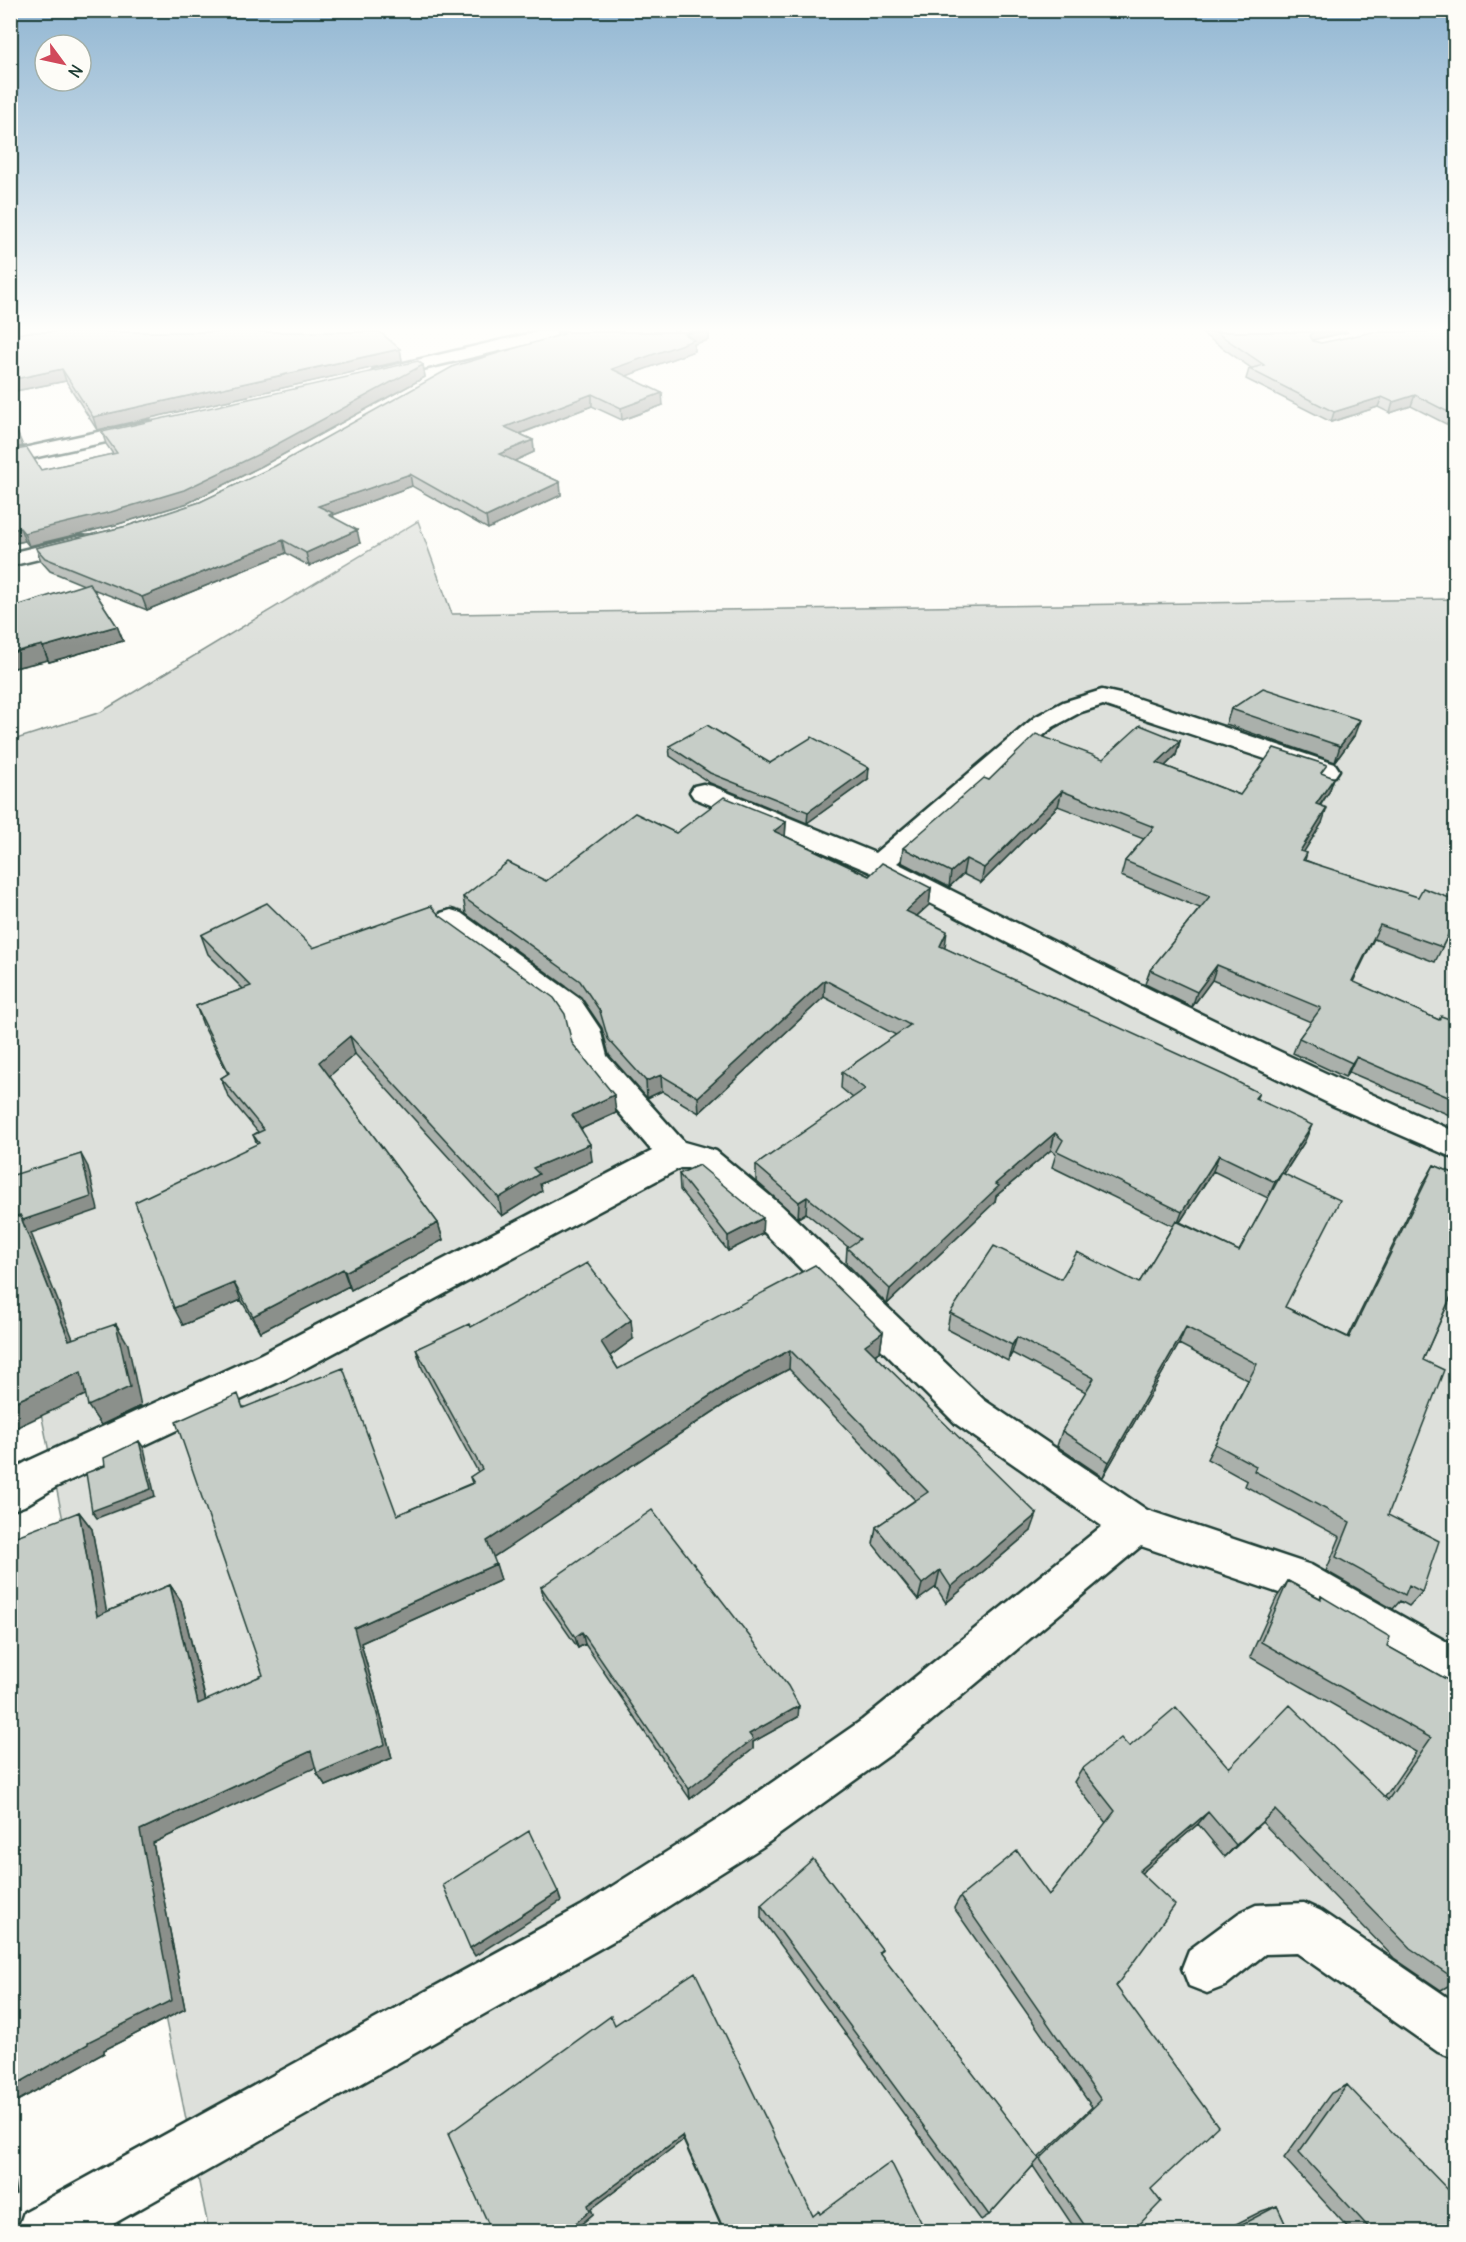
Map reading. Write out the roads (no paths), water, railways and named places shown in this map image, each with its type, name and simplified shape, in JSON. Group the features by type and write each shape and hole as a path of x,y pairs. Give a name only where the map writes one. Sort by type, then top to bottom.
{"street":[{"path":"10,457 104,437"},
{"path":"10,560 101,538"},
{"path":"878,865 1044,722 1072,707 1102,697 1124,702 1326,770"},
{"path":"703,792 878,865 1154,1005 1346,1097 1455,1146"},
{"path":"451,920 568,1007 584,1029 592,1060 675,1155"},
{"path":"10,1492 42,1474 274,1366 675,1155 689,1155 704,1160 768,1215 970,1412 1135,1524 1296,1579 1455,1672"},
{"path":"44,2232 598,1923 745,1830 878,1736 1135,1524"},
{"path":"1207,1968 1256,1930 1304,1928 1455,2034"}]}
